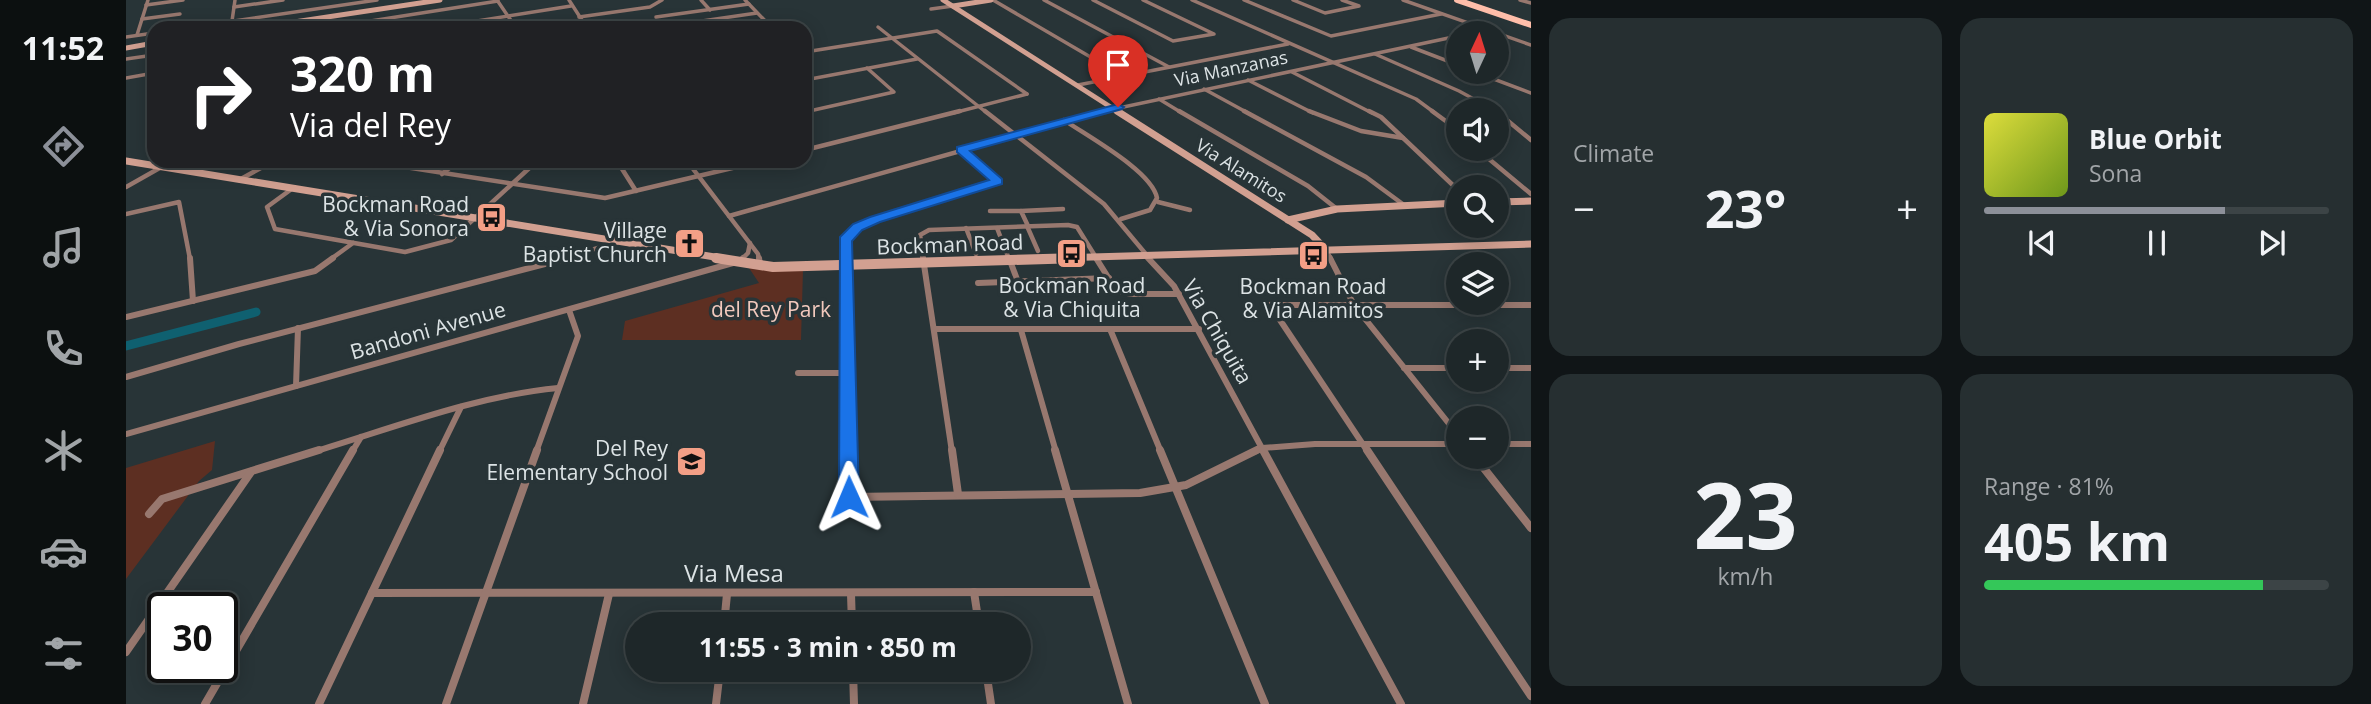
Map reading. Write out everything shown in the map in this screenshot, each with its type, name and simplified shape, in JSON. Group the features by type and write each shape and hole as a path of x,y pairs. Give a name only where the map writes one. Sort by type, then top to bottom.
{"main road":[{"path":"1457,0 1531,23"},
{"path":"1467,0 1531,23"}],"street":[{"path":"137,35 147,2 183,0"},
{"path":"234,0 232,21 377,0"},
{"path":"234,7 283,0"},
{"path":"300,21 440,0"},
{"path":"569,0 570,6 582,21"},
{"path":"579,17 644,8 663,0"},
{"path":"701,0 710,10"},
{"path":"745,0 765,21"},
{"name":"Via Alamitos","path":"943,0 1316,239 1326,250 1354,305 1446,420"},
{"path":"931,9 992,0 1123,76"},
{"path":"1044,0 1169,67"},
{"path":"1093,0 1173,41 1214,33 1143,0"},
{"path":"1192,0 1416,99 1446,121"},
{"path":"1244,0 1331,36 1441,13"},
{"path":"1293,0 1325,13 1359,6 1342,0"},
{"path":"1403,0 1462,21"},
{"path":"1520,0 1531,4"},
{"path":"371,21 498,1 511,21"},
{"path":"656,17 749,4"},
{"path":"482,21 570,6"},
{"path":"702,21 757,13"},
{"path":"142,19 180,14"},
{"name":"Via Chiquita","path":"878,27 1121,219 1179,294 1401,704"},
{"path":"812,51 937,31 1027,94 812,148"},
{"path":"126,37 147,34"},
{"name":"Via Manzanas","path":"729,216 1112,108 1446,38"},
{"path":"1509,38 1531,45"},
{"path":"1077,85 1290,43"},
{"path":"126,48 147,44"},
{"path":"1410,46 1446,60"},
{"path":"1373,54 1473,98"},
{"path":"126,59 147,56"},
{"path":"812,79 916,59"},
{"path":"812,110 894,92 867,68"},
{"path":"1291,71 1369,109 1385,120 1446,179"},
{"path":"126,78 147,74"},
{"path":"1248,80 1340,126 1368,135 1403,138"},
{"path":"1507,84 1531,93"},
{"path":"1204,89 1366,177 1404,205"},
{"path":"1159,99 1308,186 1337,209"},
{"path":"1064,120 1152,182 1158,193 1158,202"},
{"path":"1509,122 1531,140"},
{"path":"961,150 998,181 858,227 845,240 849,497 1140,493 1175,489 1262,448 1446,444"},
{"name":"Bockman Road","path":"126,161 147,165"},
{"path":"1491,161 1531,194"},
{"path":"126,187 158,168"},
{"name":"Bockman Road","path":"166,168 760,265 1011,261 1531,244"},
{"path":"239,180 261,168"},
{"path":"407,168 605,198 735,168"},
{"path":"442,174 449,168"},
{"path":"293,188 268,207 275,229 405,251 451,240 530,168"},
{"path":"621,168 636,191"},
{"path":"693,168 758,254 760,265"},
{"path":"1509,202 1531,201"},
{"path":"126,214 179,202 191,258 193,301"},
{"path":"1158,202 1190,210"},
{"path":"1121,219 1143,214 1158,202"},
{"path":"1288,220 1337,209 1446,203"},
{"path":"990,211 1063,209"},
{"path":"1021,211 1038,251"},
{"path":"958,494 920,235 929,230 966,228 1077,227 1116,290 1122,293 1179,294"},
{"path":"966,228 976,254"},
{"path":"997,228 1018,282"},
{"path":"126,377 298,328 601,249 618,242"},
{"path":"126,317 315,271 353,243"},
{"path":"740,261 748,253 750,243"},
{"name":"Bandoni Avenue","path":"126,434 740,261"},
{"path":"978,283 1109,278"},
{"path":"1531,305 1270,304 1531,696"},
{"path":"446,704 578,336 569,310"},
{"path":"296,386 298,328"},
{"path":"934,329 1199,329"},
{"path":"1110,329 1265,704"},
{"path":"1021,330 1128,704"},
{"path":"1404,368 1446,368"},
{"path":"1509,368 1531,368"},
{"path":"798,373 846,373"},
{"path":"149,514 162,499 361,437 525,391 558,388"},
{"path":"319,704 461,407"},
{"path":"205,704 361,437"},
{"path":"1509,444 1531,444"},
{"path":"1484,469 1531,528"},
{"path":"126,652 252,471"},
{"path":"974,592 977,612"},
{"name":"Via Mesa","path":"372,593 1096,592"},
{"path":"583,704 609,594"},
{"path":"725,612 727,594"},
{"path":"851,594 852,612"},
{"path":"716,704 719,682"},
{"path":"853,682 854,704"},
{"path":"988,682 991,704"}],"green space":[{"name":"del Rey Park","path":"749,268 803,270 801,340 622,340 625,321 759,283"},
{"path":"215,441 212,470 199,481 126,579 126,468"}],"waterway":[{"path":"126,346 256,312"}],"place":[{"name":"Bockman Road & Via Sonora","path":"492,217"},
{"name":"Village Baptist Church","path":"690,243"},
{"name":"Bockman Road & Via Chiquita","path":"1072,254"},
{"name":"Bockman Road & Via Alamitos","path":"1313,255"},
{"name":"Del Rey Elementary School","path":"691,461"}],"route":[{"path":"849,497 843,252 845,240 858,227 875,219 998,181 961,150 1118,107"}]}
